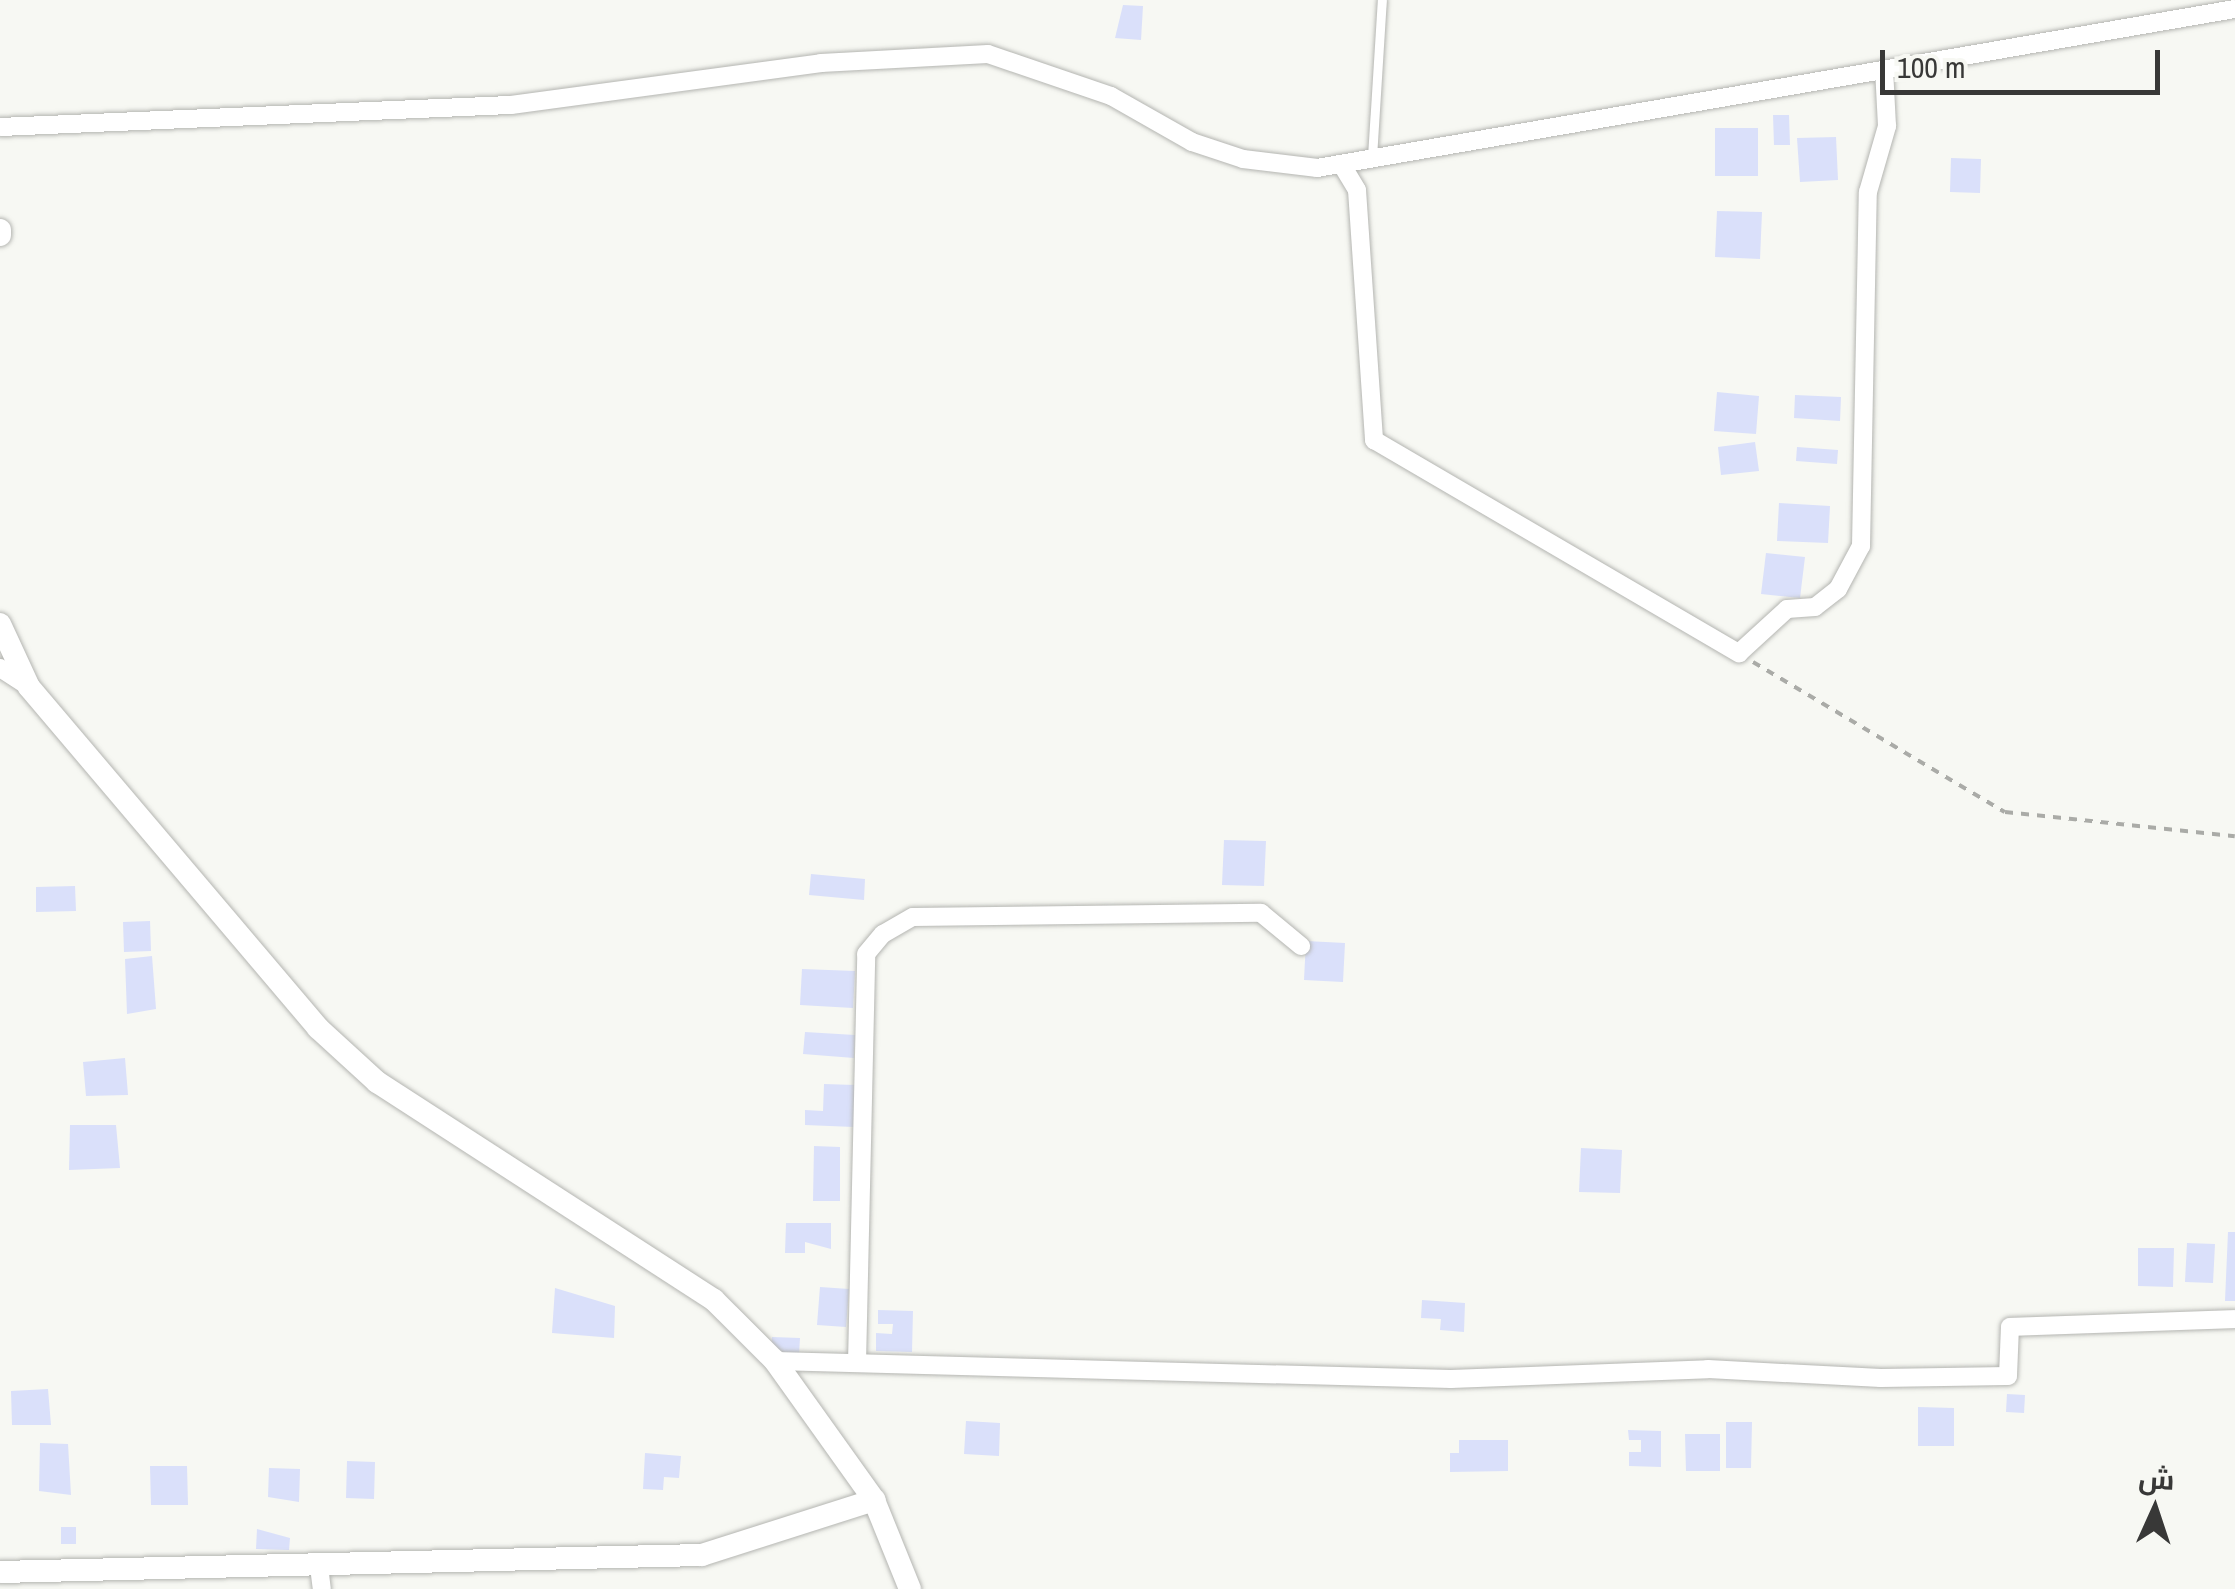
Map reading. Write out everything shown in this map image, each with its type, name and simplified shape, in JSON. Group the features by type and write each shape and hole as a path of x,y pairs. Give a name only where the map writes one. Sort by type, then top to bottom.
{"street":[{"path":"0,127 511,105 821,62 988,54 1111,96 1192,142 1243,159 1342,164 1884,69 2231,14"},
{"path":"1342,164 1358,190 1374,440 1738,653 1787,609 1815,607 1838,589 1861,546 1868,192 1887,126 1884,69"},
{"path":"0,624 29,687 318,1028 378,1082 714,1300 775,1361 874,1500 910,1589"},
{"path":"0,668 29,687"},
{"path":"857,1363 866,954 883,934 913,916 1260,913 1301,946"},
{"path":"775,1361 1451,1380 1708,1368 1881,1378 2008,1376 2010,1327 2235,1319"},
{"path":"0,1572 321,1577 702,1555 874,1500"}],"lane":[{"path":"1372,160 1382,0"}],"path":[{"path":"1738,653 2005,812 2235,836"}],"building":[{"path":"1123,5 1143,6 1141,40 1115,38"},
{"path":"1773,115 1789,115 1790,145 1774,145"},
{"path":"1715,128 1758,128 1758,176 1715,176"},
{"path":"1836,137 1838,180 1800,182 1797,138"},
{"path":"1951,158 1981,159 1980,193 1950,192"},
{"path":"1717,211 1762,212 1760,259 1715,257"},
{"path":"1717,392 1759,396 1756,434 1714,431"},
{"path":"1795,395 1841,397 1840,421 1794,418"},
{"path":"1755,442 1759,471 1721,475 1718,447"},
{"path":"1797,447 1838,450 1837,464 1796,461"},
{"path":"1779,503 1830,506 1828,543 1777,541"},
{"path":"1766,553 1805,557 1800,598 1761,594"},
{"path":"1224,840 1266,841 1264,886 1222,885"},
{"path":"811,874 865,879 864,900 809,895"},
{"path":"75,886 76,911 36,912 36,887"},
{"path":"150,921 151,951 124,952 123,922"},
{"path":"1306,941 1345,943 1343,982 1304,980"},
{"path":"152,956 156,1009 127,1014 125,959"},
{"path":"802,969 855,971 853,1008 800,1005"},
{"path":"805,1032 855,1035 854,1058 803,1054"},
{"path":"125,1058 128,1095 86,1096 83,1062"},
{"path":"824,1084 855,1085 854,1127 805,1125 805,1110 823,1111"},
{"path":"70,1125 116,1125 120,1168 69,1170"},
{"path":"814,1146 840,1147 840,1201 813,1201"},
{"path":"1581,1148 1622,1150 1620,1193 1579,1192"},
{"path":"786,1223 831,1223 831,1249 805,1242 805,1253 785,1253"},
{"path":"2228,1232 2235,1232 2235,1301 2225,1301"},
{"path":"2187,1243 2215,1244 2213,1283 2185,1282"},
{"path":"2138,1248 2174,1248 2173,1287 2138,1286"},
{"path":"820,1287 849,1289 846,1327 817,1325"},
{"path":"555,1288 615,1306 614,1338 552,1333"},
{"path":"1422,1300 1465,1303 1464,1332 1440,1330 1441,1319 1421,1318"},
{"path":"878,1310 913,1311 912,1352 876,1351 876,1333 892,1334 893,1324 878,1324"},
{"path":"772,1337 800,1338 799,1354 771,1352"},
{"path":"48,1389 51,1425 12,1425 11,1391"},
{"path":"2007,1394 2025,1395 2024,1413 2006,1412"},
{"path":"1918,1407 1954,1408 1954,1446 1918,1446"},
{"path":"966,1421 1000,1423 999,1456 964,1454"},
{"path":"1726,1422 1752,1422 1751,1468 1726,1468"},
{"path":"1628,1430 1661,1431 1661,1467 1629,1466 1629,1452 1641,1452 1641,1440 1629,1440"},
{"path":"1685,1434 1720,1434 1720,1471 1686,1471"},
{"path":"1459,1440 1508,1440 1508,1471 1450,1472 1450,1453 1459,1453"},
{"path":"40,1443 68,1444 71,1495 39,1491"},
{"path":"645,1453 681,1456 679,1478 664,1477 663,1490 643,1489"},
{"path":"347,1461 375,1462 374,1499 346,1498"},
{"path":"150,1466 187,1466 188,1505 151,1505"},
{"path":"269,1468 300,1469 299,1502 268,1497"},
{"path":"61,1527 76,1527 76,1544 61,1544"},
{"path":"257,1529 290,1538 289,1550 256,1549"}]}
